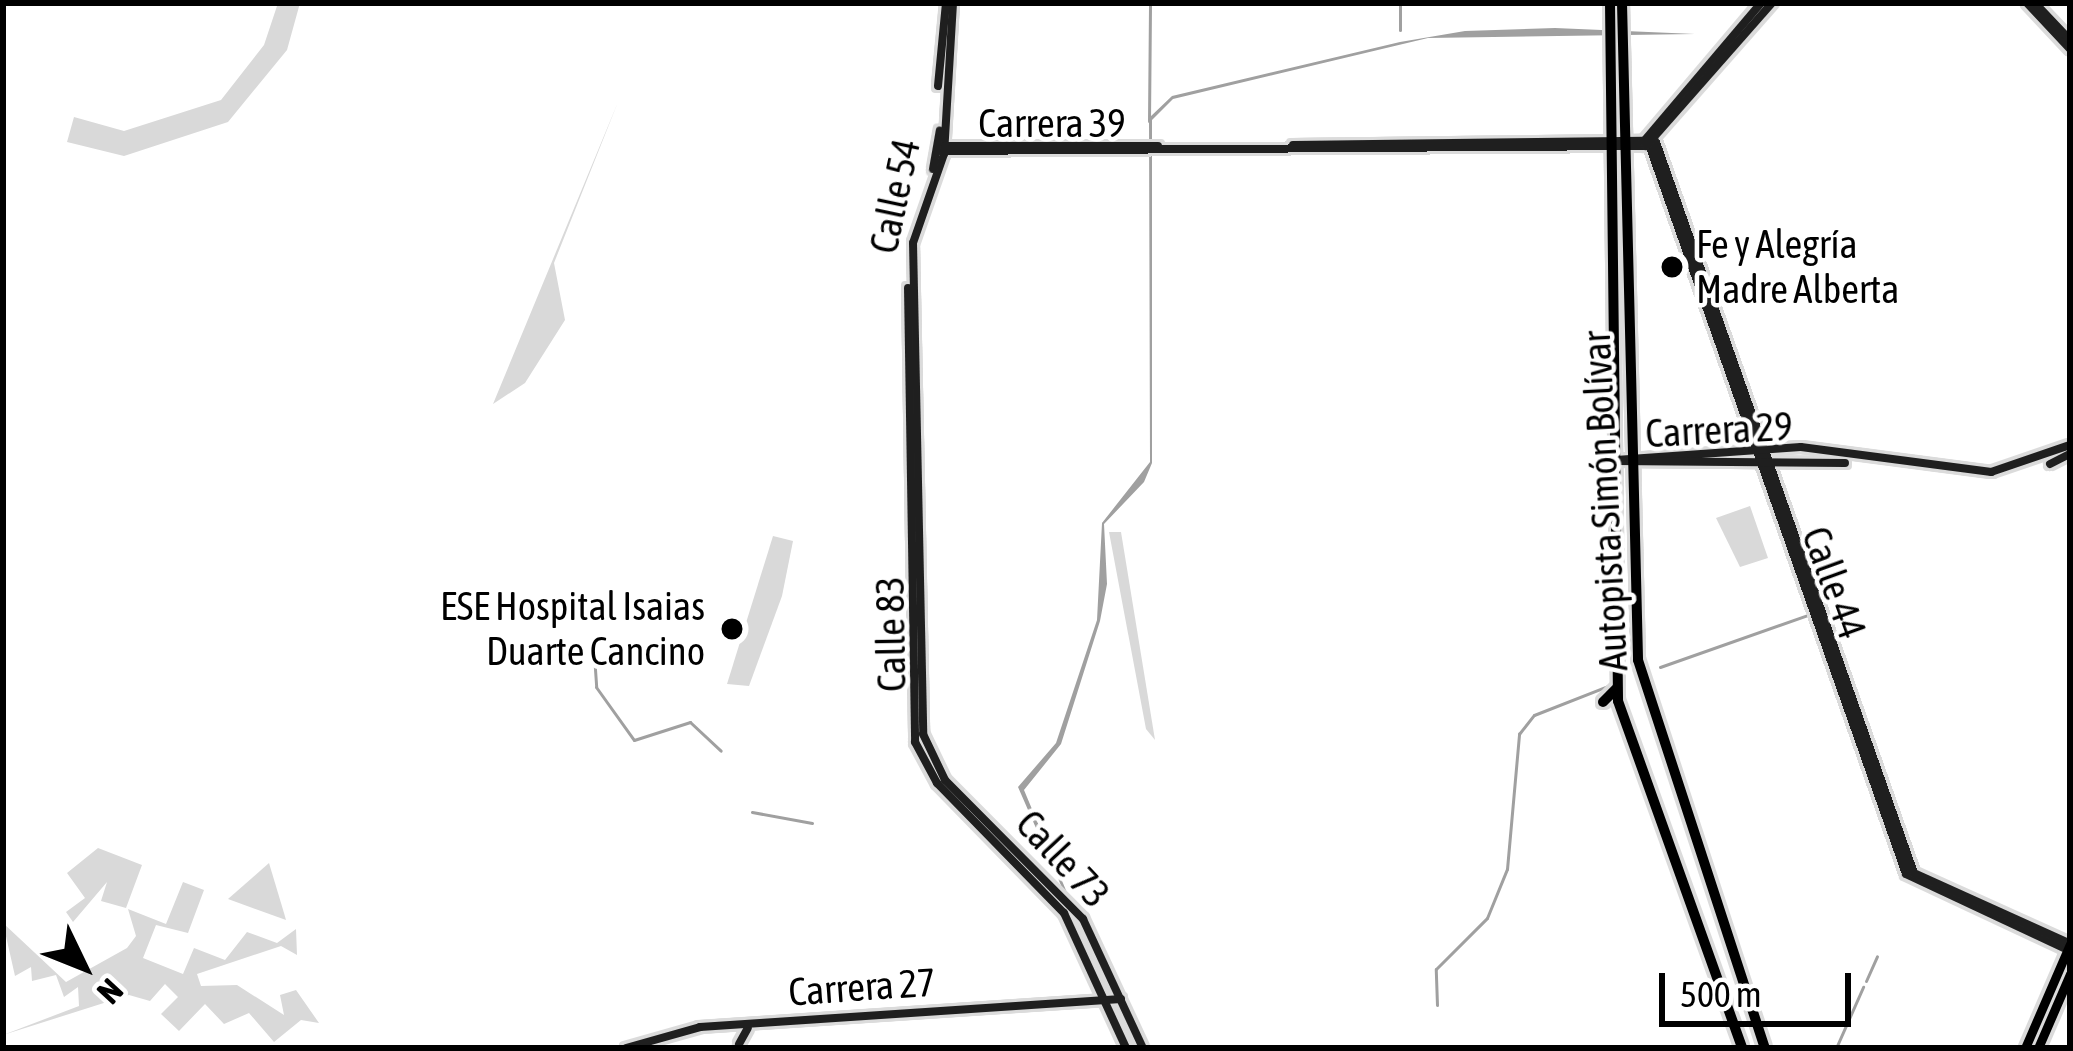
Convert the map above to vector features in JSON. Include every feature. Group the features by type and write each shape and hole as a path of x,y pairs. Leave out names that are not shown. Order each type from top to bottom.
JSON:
{"highway":[{"name":"Autopista Simón Bolívar","path":"1610,3 1616,35 1627,303 1618,685 1636,755 1742,1048"},
{"name":"Autopista Simón Bolívar","path":"1616,35 1622,3"},
{"name":"Autopista Simón Bolívar","path":"1618,143 1611,170 1624,460 1643,558 1637,660 1766,1048"},
{"path":"1604,702 1618,685"}],"main road":[{"name":"Calle 54","path":"914,473 909,232 946,150 950,3"},
{"path":"1723,55 1761,3"},
{"path":"1650,142 1772,3"},
{"path":"2031,3 2070,40"},
{"path":"2031,3 2070,49"},
{"name":"Carrera 39","path":"1054,150 1114,153 1650,142"},
{"name":"Calle 44","path":"1650,142 1885,806 1914,874 1941,893 2067,945"},
{"name":"Carrera 39","path":"946,150 1141,151"},
{"path":"2001,473 2070,445"},
{"path":"2001,473 2070,454"},
{"name":"Carrera 29","path":"1624,460 1760,455 2001,473"},
{"name":"Calle 83","path":"914,473 917,725 929,773 947,788"},
{"name":"Calle 83","path":"917,725 947,788"},
{"path":"921,785 929,773"},
{"name":"Calle 73","path":"947,788 1080,915 1126,1048"},
{"name":"Calle 73","path":"1011,851 1064,913 1143,1048"},
{"path":"2038,1048 2067,945"},
{"path":"2025,1048 2070,974"},
{"name":"Carrera 27","path":"626,1048 700,1027 1114,1003"},
{"name":"Carrera 27","path":"640,1048 748,1028 1114,1003"},
{"path":"700,1027 706,1012"},
{"path":"739,1044 748,1028"}],"shaded area":[{"path":"278,3 300,3 287,50 228,122 124,156 67,142 74,117 124,131 221,100 264,45"},
{"path":"1555,28 1695,34 1428,38 1173,99 1152,120 1152,463 1144,482 1104,524 1107,584 1100,621 1061,744 1024,790 1132,1048 1018,787 1056,743 1097,620 1102,523 1150,462 1149,118 1172,96 1400,42 1465,31"},
{"path":"618,102 554,263 565,320 525,383 493,404"},
{"path":"1750,506 1768,558 1740,567 1716,518"},
{"path":"1109,532 1121,532 1155,740 1146,729"},
{"path":"773,536 793,541 782,596 749,686 727,684"},
{"path":"98,848 142,865 126,908 101,901 107,882 73,922 66,912 85,898 67,873"},
{"path":"269,863 284,913 286,920 228,899"},
{"path":"183,882 204,890 188,933 156,925 143,958 183,974 194,948 225,960 247,932 277,943 296,929 297,955 281,946 197,974 201,986 237,985 284,1015 280,995 296,990 319,1023 301,1020 274,1042 249,1013 224,1024 205,1004 179,1031 161,1014 178,997 165,984 150,1001 129,995 3,1035 79,1006 78,987 64,997 56,975 32,981 31,967 15,976 3,923 66,982 127,948 136,936 128,909 166,924"}],"waterway":[{"path":"1149,121 1150,3"},
{"path":"1400,3 1400,30"},
{"path":"1756,15 1766,3"},
{"path":"1660,667 1808,615"},
{"path":"594,655 596,687 634,740 690,722 721,751"},
{"path":"1437,1005 1436,969 1487,918 1507,869 1519,734 1534,715 1608,686"},
{"path":"752,812 812,823"},
{"path":"1866,981 1877,956"},
{"path":"1836,1048 1863,987"}],"place":[{"name":"Fe y Alegría Madre Alberta","path":"1672,267"},
{"name":"ESE Hospital Isaias Duarte Cancino","path":"732,629"}]}
